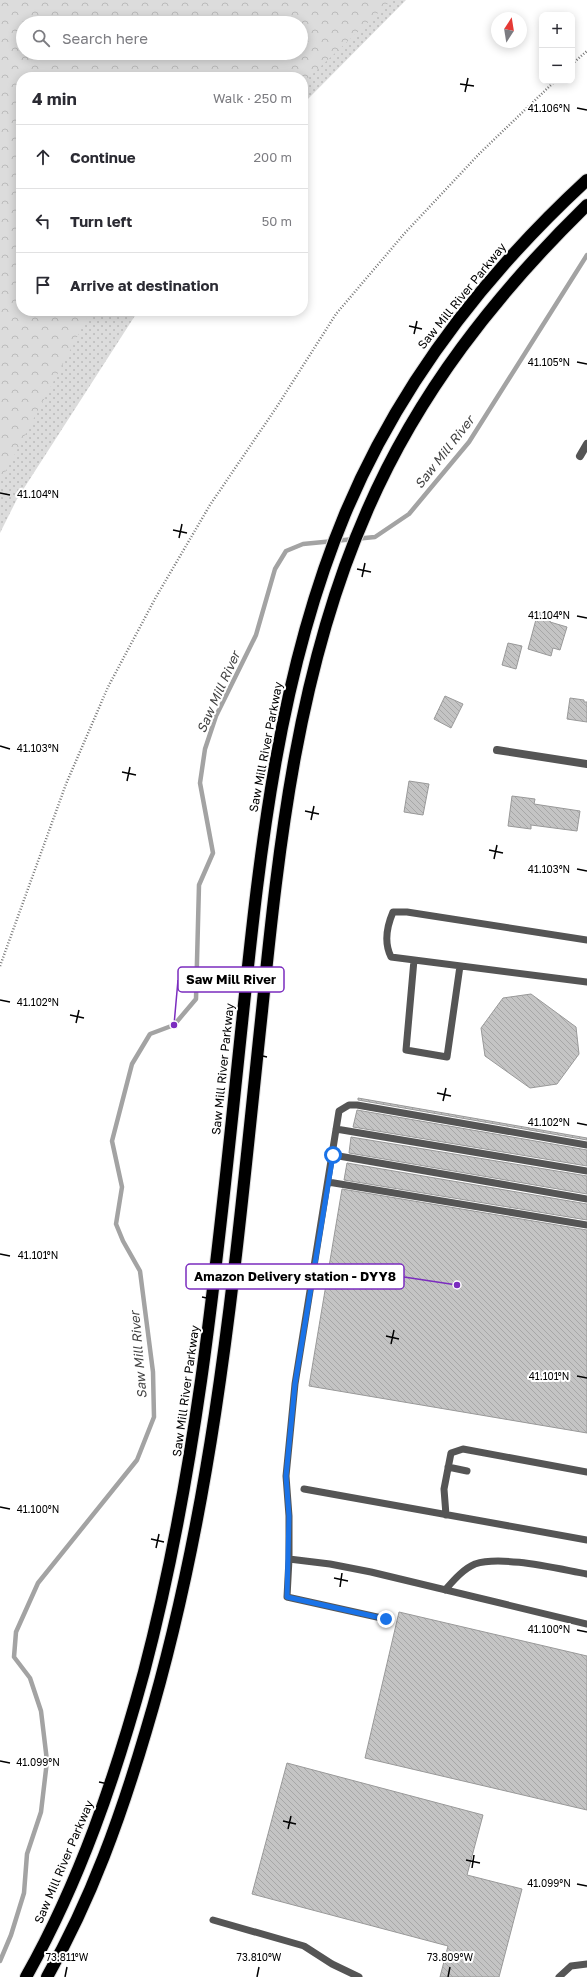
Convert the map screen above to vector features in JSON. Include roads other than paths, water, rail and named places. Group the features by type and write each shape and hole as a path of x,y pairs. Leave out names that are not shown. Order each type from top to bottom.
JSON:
{"highway":[{"name":"Saw Mill River Parkway","path":"26,1977 64,1903 86,1852 104,1802 137,1698 175,1540 194,1433 210,1326 250,947 267,812 293,677 314,600 345,514 386,430 418,377 449,331 519,247 587,180"},
{"path":"47,1977 83,1908 123,1807 155,1703 193,1543 213,1436 224,1360 269,944 285,818 311,684 332,606 350,554 368,510 406,432 434,386 465,341 521,272 587,205"}],"street":[{"path":"580,456 587,444"},
{"path":"497,750 587,764"}],"lane":[{"path":"587,940 407,912 393,912 389,920 386,947 391,957 587,982"},
{"path":"414,960 406,1050 447,1057 460,966"},
{"path":"386,1619 287,1597 289,1516 286,1476 295,1384 339,1111 348,1105 357,1105 587,1145"},
{"path":"336,1129 587,1171"},
{"path":"333,1155 587,1198"},
{"path":"328,1182 587,1225"},
{"path":"446,1515 444,1489 451,1453 463,1449 587,1472"},
{"path":"448,1467 467,1471"},
{"path":"304,1489 587,1540"},
{"path":"289,1559 330,1564 587,1624"},
{"path":"445,1590 461,1574 475,1564 501,1561 587,1574"},
{"path":"214,1920 304,1946 332,1964 358,1977"},
{"path":"559,1977 571,1966 587,1964"}],"waterway":[{"name":"Saw Mill River","path":"0,1961 11,1935 24,1893 27,1854 41,1812 47,1761 41,1711 30,1678 14,1657 16,1632 38,1583 137,1460 154,1417 153,1372 140,1271 123,1241 116,1224 122,1187 112,1141 132,1064 150,1034 174,1025 196,999 199,885 213,853 200,783 205,749 216,716 256,635 275,569 286,551 303,544 375,537 409,514 469,442 587,255"}],"place":[{"name":"Saw Mill River","path":"174,1025"},
{"name":"Amazon Delivery station - DYY8","path":"457,1285"}]}
